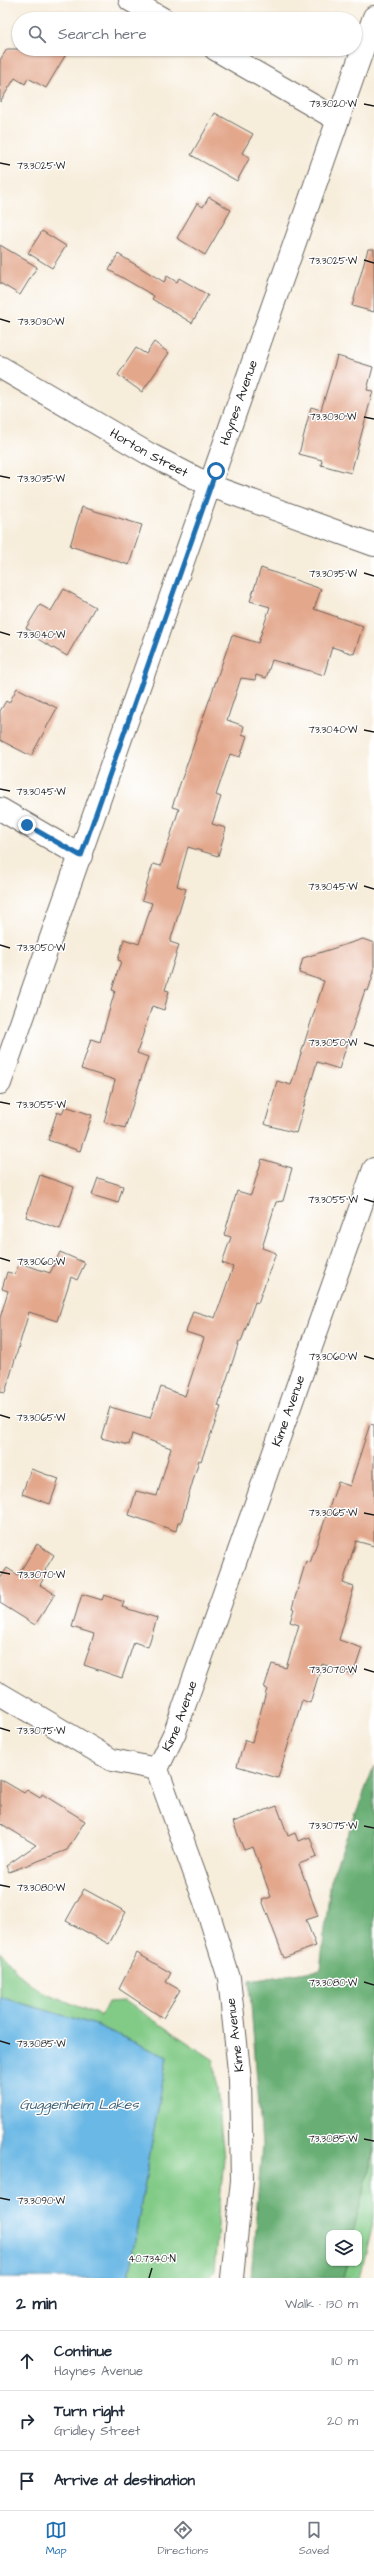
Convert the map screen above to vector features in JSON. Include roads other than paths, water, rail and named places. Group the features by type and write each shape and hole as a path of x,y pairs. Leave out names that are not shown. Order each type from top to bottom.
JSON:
{"street":[{"path":"130,0 151,12"},
{"name":"Haynes Avenue","path":"362,51 374,17"},
{"path":"227,56 338,120"},
{"name":"Haynes Avenue","path":"0,1083 211,486 360,56"},
{"name":"Horton Street","path":"0,367 149,454 211,486 374,545"},
{"path":"0,809 81,856"},
{"name":"Kime Avenue","path":"232,2278 242,2180 240,2080 228,1978 205,1902 157,1769 175,1732 374,1169"},
{"path":"0,1694 112,1760 157,1769"}],"water":[{"name":"Guggenheim Lakes","path":"0,1997 96,2025 167,2057 128,2278 0,2278"}]}
